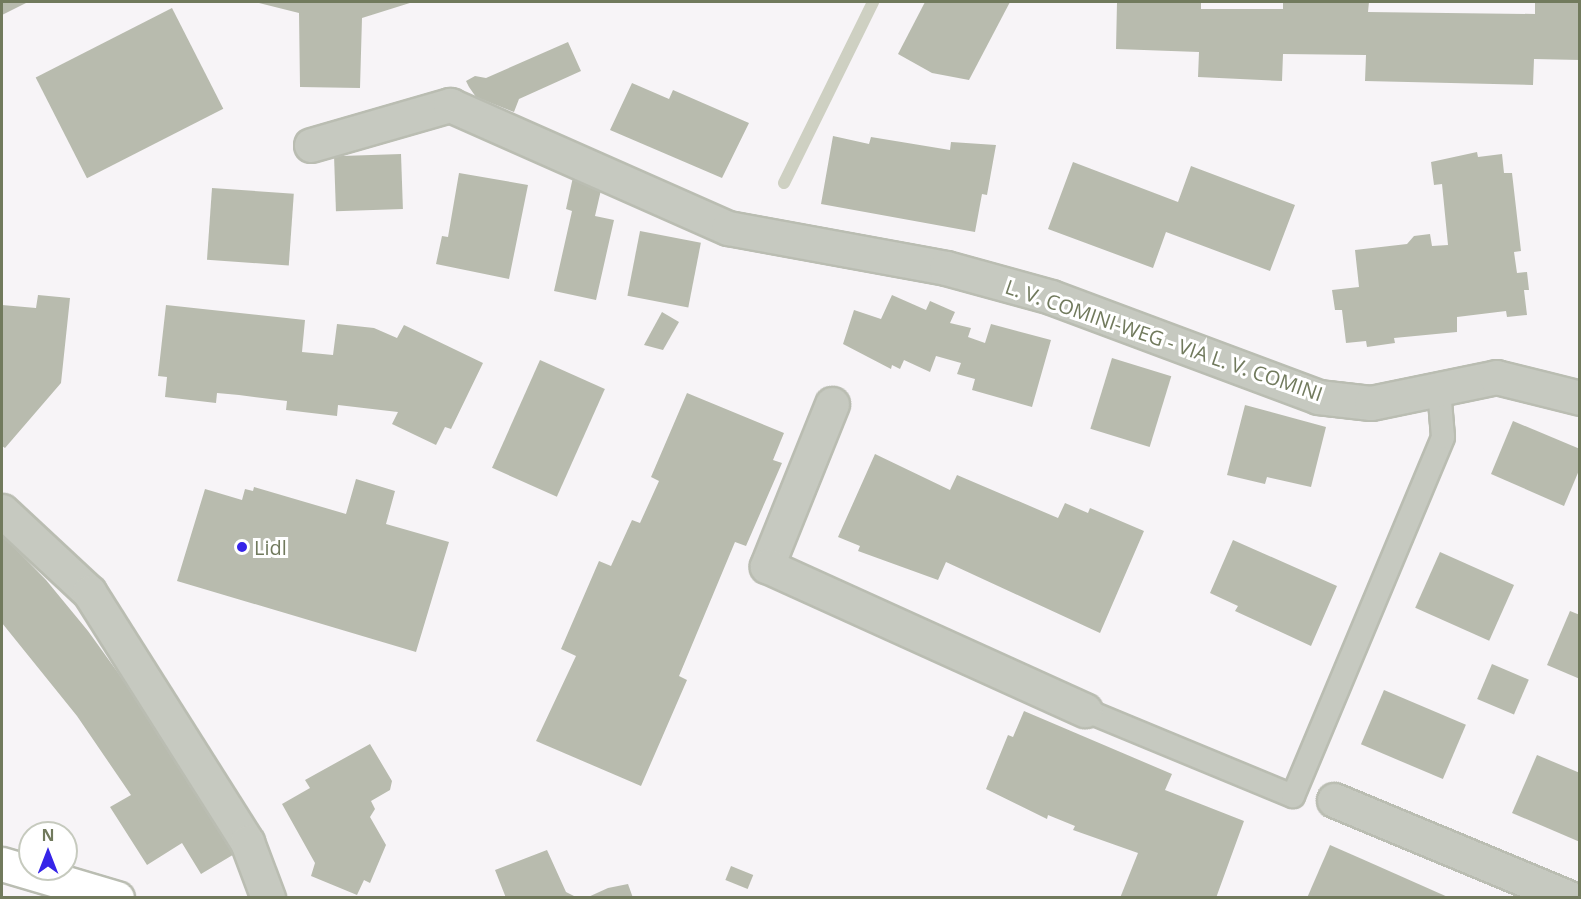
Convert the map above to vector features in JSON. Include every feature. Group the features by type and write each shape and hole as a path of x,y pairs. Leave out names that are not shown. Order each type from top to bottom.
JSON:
{"main road":[{"path":"2,864 117,897"}],"street":[{"name":"L. V. COMINI-WEG - VIA L. V. COMINI","path":"311,145 450,105 728,228 946,268 1051,297 1318,397 1371,403 1496,377 1580,398"},
{"path":"832,404 766,566 1085,710"},
{"path":"2,511 89,592 247,842 268,897"},
{"path":"1334,800 1569,897"}],"lane":[{"path":"1085,710 1293,796 1443,437 1439,389"}],"building":[{"path":"2,2 28,2 2,15"},
{"path":"255,2 413,2 362,18 360,88 300,87 299,13"},
{"path":"925,2 1010,2 969,80 932,73 898,54"},
{"path":"1117,2 1201,2 1201,9 1283,9 1283,2 1369,2 1368,12 1535,14 1535,2 1580,2 1580,60 1534,59 1533,85 1365,81 1366,55 1283,54 1282,81 1198,77 1199,52 1116,49"},
{"path":"172,8 223,109 87,178 36,77"},
{"path":"568,42 581,71 519,99 514,112 476,97 466,81 475,76 486,78"},
{"path":"632,83 669,99 673,90 749,123 722,178 610,130"},
{"path":"833,136 869,144 871,137 950,150 951,142 996,145 987,195 982,194 975,232 821,204"},
{"path":"1477,152 1478,157 1502,154 1504,173 1512,173 1521,251 1514,252 1517,273 1527,272 1529,290 1524,290 1527,315 1507,317 1506,311 1457,317 1457,332 1394,338 1395,343 1367,347 1366,341 1346,343 1342,310 1335,310 1332,290 1359,287 1355,250 1407,244 1414,236 1430,234 1432,246 1448,245 1442,184 1434,185 1431,162"},
{"path":"401,154 403,209 336,211 334,156"},
{"path":"1073,162 1178,202 1191,166 1295,205 1270,271 1166,232 1153,268 1048,229"},
{"path":"459,173 528,185 509,279 436,264 442,236 448,237"},
{"path":"573,177 601,190 595,216 614,220 596,300 554,291 572,211 566,209"},
{"path":"212,188 294,194 289,266 207,260"},
{"path":"640,231 701,243 688,308 627,296"},
{"path":"38,295 70,298 61,383 5,448 2,446 2,305 36,308"},
{"path":"892,295 926,310 930,301 955,312 950,323 971,328 968,337 985,343 991,324 1051,340 1032,407 972,390 975,379 957,374 961,363 936,356 930,372 904,360 900,369 892,365 891,369 843,344 854,310 881,319"},
{"path":"166,305 305,320 302,352 333,355 337,324 374,328 397,338 404,325 483,363 451,429 445,427 436,445 392,424 398,412 338,405 337,416 286,410 287,401 239,395 217,393 216,403 165,397 167,377 158,376"},
{"path":"662,312 679,322 663,350 644,345"},
{"path":"1112,358 1171,376 1150,447 1090,429"},
{"path":"540,360 605,389 557,497 492,468"},
{"path":"687,393 784,433 773,460 782,463 746,546 735,542 679,676 687,680 641,786 536,741 576,656 561,649 599,561 611,566 632,520 640,523 659,481 651,477"},
{"path":"1245,405 1326,427 1311,487 1267,477 1265,484 1227,475"},
{"path":"1513,421 1580,449 1580,468 1564,506 1491,474"},
{"path":"875,454 950,490 957,475 1058,518 1065,503 1088,513 1090,508 1144,531 1100,633 946,562 938,580 858,551 860,546 838,537"},
{"path":"356,479 395,491 386,524 449,542 416,652 177,581 205,489 242,500 245,489 253,491 254,487 346,514"},
{"path":"2,535 46,580 88,631 170,745 236,853 201,874 182,843 147,865 110,807 131,795 77,716 2,623"},
{"path":"1233,540 1337,586 1311,646 1235,611 1238,606 1210,593"},
{"path":"1440,552 1514,585 1489,641 1415,608"},
{"path":"1570,611 1580,615 1580,679 1547,665"},
{"path":"1492,664 1529,680 1514,715 1477,699"},
{"path":"1384,690 1466,725 1443,779 1361,744"},
{"path":"1024,711 1172,774 1165,790 1244,821 1216,898 1120,898 1138,853 1073,830 1075,826 1048,815 1047,819 986,789 1008,735 1013,737"},
{"path":"370,744 392,781 390,790 371,801 375,809 370,817 386,845 370,883 364,880 357,895 311,876 315,863 282,804 310,788 305,780"},
{"path":"1537,755 1580,773 1580,842 1512,813"},
{"path":"1330,845 1362,859 1450,898 1307,898"},
{"path":"547,850 566,892 578,898 506,898 495,870"},
{"path":"731,866 753,875 748,889 725,880"},
{"path":"628,884 633,898 586,898 608,888"}],"waterway":[{"path":"784,183 873,2"}],"place":[{"name":"Lidl","path":"242,547"}]}
